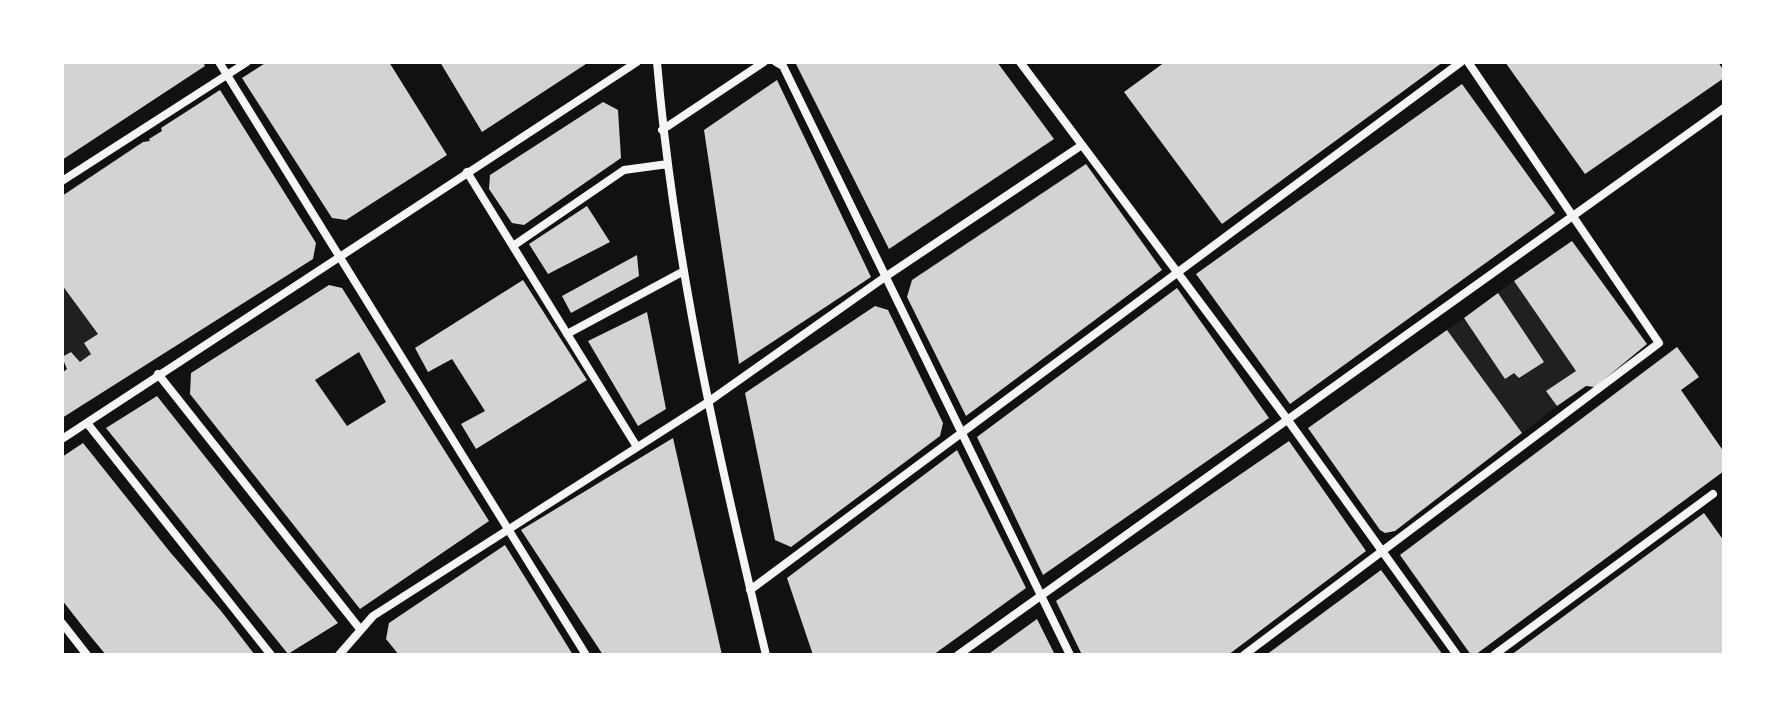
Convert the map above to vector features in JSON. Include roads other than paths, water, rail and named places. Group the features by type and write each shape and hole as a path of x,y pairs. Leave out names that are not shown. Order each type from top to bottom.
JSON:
{"street":[{"path":"219,62 586,655"},
{"path":"62,181 247,62"},
{"path":"62,439 637,62"},
{"path":"657,62 662,130 708,402 766,655"},
{"path":"662,130 764,62"},
{"path":"776,62 783,66 1070,655"},
{"path":"1020,62 1287,419 1457,655"},
{"path":"750,590 1461,62"},
{"path":"1244,655 1659,343 1468,62"},
{"path":"958,655 1724,108"},
{"path":"339,655 373,616 708,402 885,277 1082,145"},
{"path":"513,246 624,170 668,164"},
{"path":"467,172 637,447"},
{"path":"567,334 684,271"},
{"path":"158,374 360,629"},
{"path":"87,423 271,655"},
{"path":"1494,655 1713,494"},
{"path":"62,623 87,655"}]}
